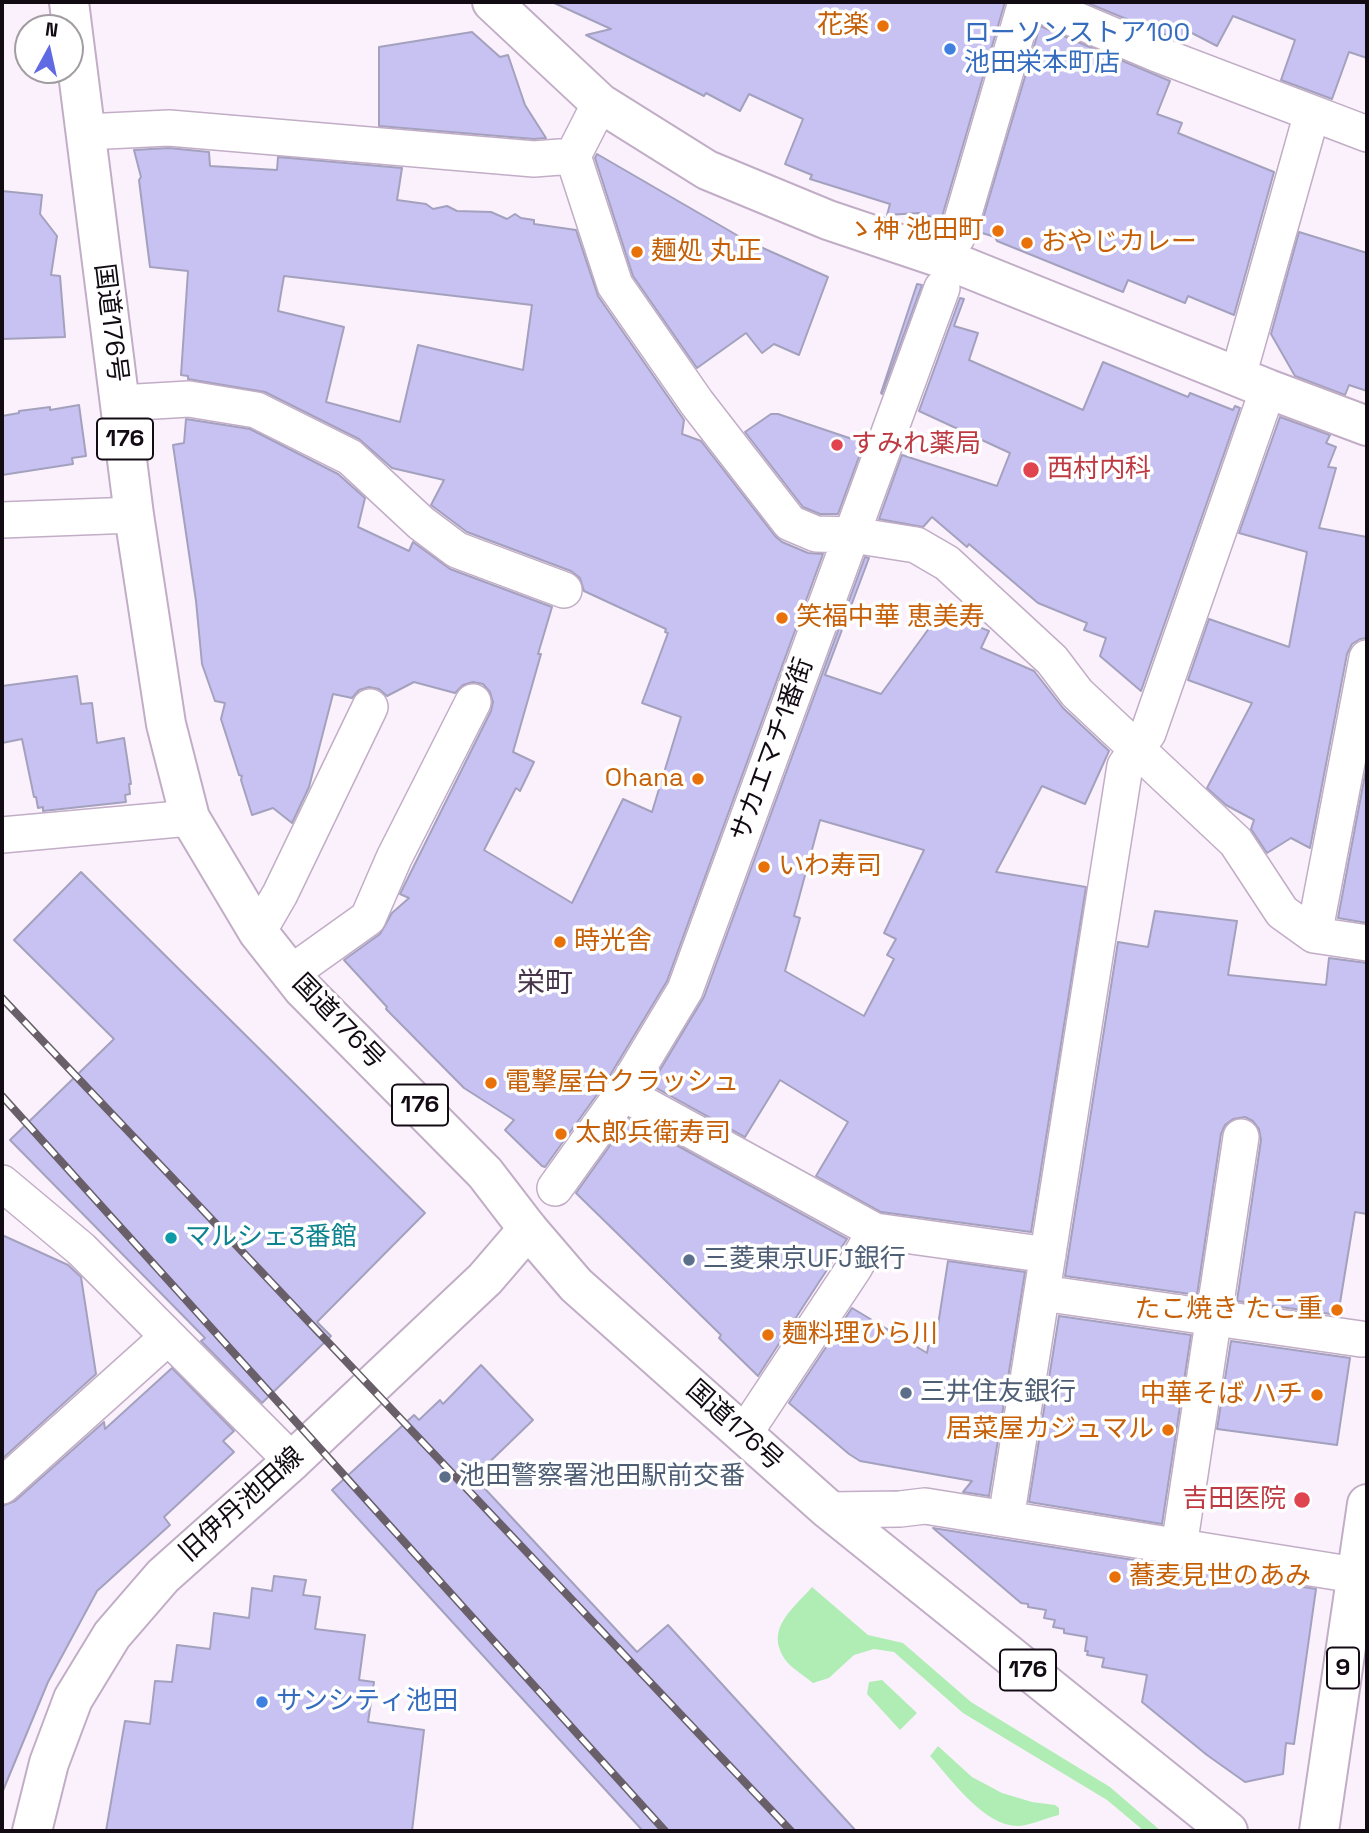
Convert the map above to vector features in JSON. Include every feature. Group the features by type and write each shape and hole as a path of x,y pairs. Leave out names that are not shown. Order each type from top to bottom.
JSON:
{"main road":[{"name":"国道176号","path":"68,2 134,515 166,724 190,818 258,932 303,989 485,1173 528,1229 576,1284 829,1510 1228,1831"},
{"path":"492,2 600,103 707,170 828,220 950,261 1367,426"},
{"name":"旧伊丹池田線","path":"32,1831 49,1763 73,1699 112,1635 163,1576 292,1461 485,1279 528,1229"},
{"name":"9","path":"1320,1831 1362,1577 1367,1504"}],"street":[{"path":"957,237 1026,2"},
{"path":"1034,2 1157,54 1367,134"},
{"path":"600,103 573,156 615,285 697,404 790,523 816,534 853,535 916,545 947,563 1052,660 1077,693 1236,842 1282,912 1314,935 1367,943"},
{"path":"1006,1519 1125,766 1148,733 1253,383 1312,113"},
{"path":"85,132 169,128 534,159 573,156"},
{"name":"サカエマチ1番街","path":"555,1188 623,1093 685,990 942,288"},
{"path":"120,403 189,399 256,410 351,457 421,523 457,550 564,590"},
{"path":"2,520 134,515"},
{"path":"1314,935 1367,659"},
{"path":"291,973 368,918 394,858 473,702"},
{"path":"258,932 280,894 370,707"},
{"path":"2,835 190,818"},
{"path":"623,1093 875,1231 1048,1255"},
{"path":"1179,1547 1241,1137"},
{"path":"2,1183 81,1249 292,1461"},
{"path":"744,1434 854,1268 875,1231"},
{"path":"1042,1293 1361,1339"},
{"path":"2,1486 168,1337"},
{"path":"829,1510 925,1506 1362,1577"}],"green space":[{"path":"812,1587 868,1635 903,1643 971,1702 1110,1787 1161,1831 1144,1831 1107,1800 963,1713 894,1652 874,1649 854,1655 829,1678 813,1683 787,1662 780,1651 778,1640 783,1621"},
{"path":"882,1680 917,1713 900,1730 867,1694 869,1682"},
{"path":"938,1746 972,1777 1002,1793 1032,1802 1055,1805 1059,1808 1059,1815 1017,1826 992,1818 958,1788 930,1756"}],"building":[{"path":"552,2 1005,2 941,220 919,213 887,215 890,204 810,179 812,175 785,164 803,119 749,94 740,111 706,93 704,96 586,35 611,29"},
{"path":"1085,2 1367,2 1367,58 1349,52 1332,99 1281,80 1295,40 1233,16 1217,46 1190,32 1185,43"},
{"path":"1040,26 1170,81 1157,114 1182,123 1178,133 1274,172 1234,315 1188,296 1185,303 1128,280 1123,292 979,232"},
{"path":"472,32 500,57 508,55 525,105 546,138 379,126 379,47"},
{"path":"169,148 209,152 210,166 277,170 278,157 402,168 397,200 426,204 433,209 447,206 457,211 491,212 507,219 515,214 534,220 534,224 576,230 598,296 684,420 682,434 701,441 782,542 808,553 823,554 667,981 606,1082 545,1167 505,1130 514,1120 464,1088 386,1009 344,960 380,934 392,913 409,898 400,894 491,711 493,702 490,692 483,684 473,682 463,685 455,693 414,682 387,696 379,689 369,687 359,690 352,698 333,694 309,787 292,823 273,808 252,815 242,776 239,775 221,719 225,703 215,701 202,664 196,601 173,445 184,443 186,419 250,429 338,474 365,498 358,527 409,551 413,542 450,569 552,607 513,752 534,762 520,791 516,788 484,850 572,903 623,799 652,812 681,717 642,703 668,633 665,632 666,629 584,591 580,578 571,571 467,532 431,505 444,480 392,468 359,439 265,392 188,379 188,376 181,375 188,271 150,267 139,180 141,177 134,150","holes":["284,276 532,305 523,370 418,345 400,422 326,402 344,327 278,311"]},
{"path":"597,154 747,241 828,277 799,355 774,344 762,353 746,333 697,368 633,276 595,158"},
{"path":"2,191 42,195 40,214 57,236 51,275 60,276 65,337 2,339"},
{"path":"1299,232 1367,253 1367,391 1349,385 1345,395 1295,376 1271,334"},
{"path":"917,284 922,285 882,394 881,393"},
{"path":"960,298 964,299 954,326 978,333 969,360 1083,410 1103,362 1188,397 1190,393 1233,410 1235,406 1240,408 1141,691 1100,656 1106,638 1084,630 1087,623 1038,603 969,544 967,547 932,517 923,527 879,519 902,455 997,486 1010,453 919,411"},
{"path":"79,405 86,456 72,458 73,464 2,475 2,416 19,411"},
{"path":"771,414 864,443 838,514 820,514 803,507 745,432"},
{"path":"1280,417 1330,435 1326,443 1336,447 1328,467 1336,468 1319,528 1367,537 1367,638 1352,644 1347,654 1310,848 1291,838 1267,853 1251,829 1254,820 1226,805 1207,788 1252,703 1188,680 1209,619 1289,647 1307,552 1239,533"},
{"path":"865,557 869,558 825,675 881,694 941,612 989,631 981,648 1034,671 1063,708 1109,751 1085,804 1042,786 996,872 1086,887 1031,1232 881,1212 816,1176 848,1122 780,1080 745,1137 651,1085 704,997","holes":["820,820 924,850 884,933 896,939 887,955 894,959 864,1016 785,971 800,918 794,916"]},
{"path":"77,676 81,704 92,703 97,743 124,738 130,794 125,795 126,802 43,811 43,807 38,808 34,797 22,739 2,743 2,686"},
{"path":"1367,764 1367,923 1338,918"},
{"path":"81,872 425,1213 317,1322 331,1336 262,1403 201,1341 205,1338 10,1140 114,1039 14,940"},
{"path":"1155,911 1237,921 1228,975 1326,985 1329,958 1367,963 1367,1214 1355,1212 1338,1315 1237,1301 1261,1140 1259,1129 1253,1121 1245,1117 1233,1119 1225,1125 1221,1134 1197,1295 1065,1276 1118,942 1148,947"},
{"path":"629,1119 847,1239 758,1376 719,1338 721,1335 576,1193"},
{"path":"2,1235 68,1265 81,1277 96,1374 2,1459"},
{"name":"三井住友銀行","path":"948,1261 1025,1272 989,1496 963,1492 972,1481 860,1461 789,1403 852,1308 927,1353 930,1337 936,1338"},
{"path":"1059,1316 1191,1335 1162,1524 1029,1502"},
{"path":"1231,1341 1350,1358 1337,1445 1217,1429"},
{"path":"481,1365 533,1420 474,1477 637,1652 668,1625 856,1831 643,1831 332,1490 414,1415 419,1420 440,1400 443,1404"},
{"path":"172,1368 234,1431 223,1441 234,1452 164,1517 170,1525 97,1591 48,1682 2,1793 2,1506 15,1501 104,1422 105,1429"},
{"path":"933,1528 1316,1589 1294,1744 1286,1743 1283,1774 1245,1782 1142,1702 1147,1675 1102,1667 1104,1658 1087,1655 1088,1651 1085,1651 1087,1637 1064,1633 1064,1629 1053,1627 1055,1620 1044,1618 1046,1610 1021,1603"},
{"name":"サンシティ池田","path":"274,1576 306,1580 303,1595 320,1597 315,1629 365,1635 359,1680 374,1682 368,1722 424,1730 412,1831 106,1831 125,1721 150,1724 155,1681 172,1682 177,1645 210,1649 214,1613 249,1618 252,1588 272,1591"}],"railway":[{"path":"2,998 791,1831"},
{"path":"2,1096 665,1831"}],"place":[{"name":"花楽","path":"883,26"},
{"name":"ローソンストア100 池田栄本町店","path":"950,49"},
{"name":"ゝ神 池田町","path":"998,231"},
{"name":"おやじカレー","path":"1027,243"},
{"name":"麺処 丸正","path":"637,252"},
{"name":"すみれ薬局","path":"837,445"},
{"name":"西村内科","path":"1031,470"},
{"name":"笑福中華 恵美寿","path":"782,618"},
{"name":"Ohana","path":"698,779"},
{"name":"いわ寿司","path":"764,867"},
{"name":"時光舎","path":"560,942"},
{"name":"電撃屋台クラッシュ","path":"491,1083"},
{"name":"太郎兵衛寿司","path":"561,1134"},
{"name":"マルシェ3番館","path":"171,1238"},
{"name":"三菱東京UFJ銀行","path":"689,1260"},
{"name":"たこ焼き たこ重","path":"1337,1310"},
{"name":"麺料理ひら川","path":"768,1335"},
{"name":"三井住友銀行","path":"906,1393"},
{"name":"中華そば ハチ","path":"1317,1395"},
{"name":"居菜屋カジュマル","path":"1168,1430"},
{"name":"池田警察署池田駅前交番","path":"445,1477"},
{"name":"吉田医院","path":"1302,1500"},
{"name":"蕎麦見世のあみ","path":"1115,1577"},
{"name":"サンシティ池田","path":"262,1702"}],"district":[{"name":"栄町","path":"545,984"}]}
